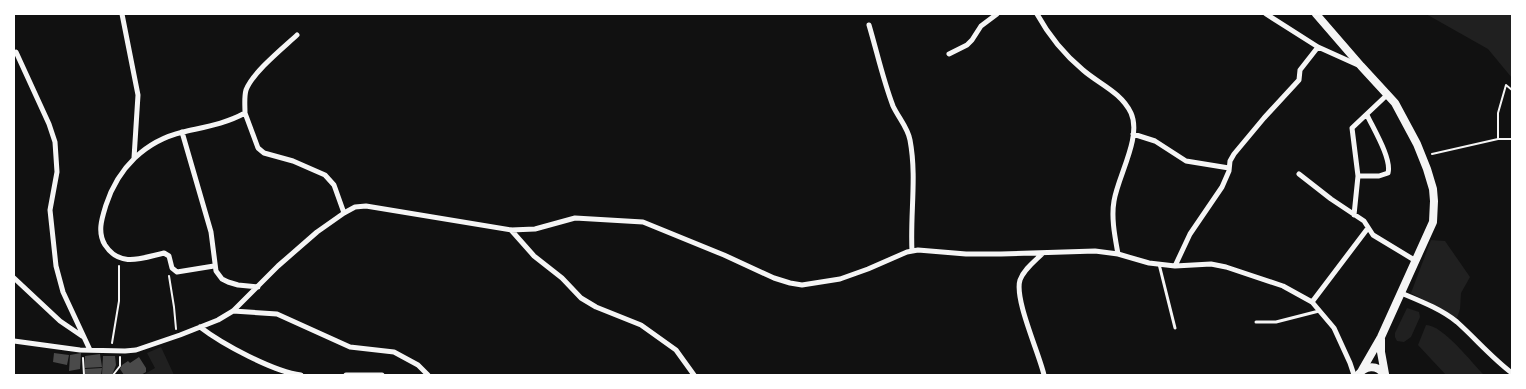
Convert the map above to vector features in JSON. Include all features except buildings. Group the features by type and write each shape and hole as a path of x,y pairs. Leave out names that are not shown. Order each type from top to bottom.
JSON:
{"street":[{"path":"122,14 138,94 134,158"},
{"path":"949,54 967,45 980,26 997,14"},
{"path":"1037,14 1050,34 1071,58 1083,70 1111,90 1131,113 1133,134 1114,204 1118,254"},
{"path":"1266,14 1318,47 1361,66"},
{"path":"1316,14 1388,94 1409,127 1427,169 1434,201 1433,222 1381,337 1360,373"},
{"path":"869,25 892,103 910,138 913,190 910,223 912,251"},
{"path":"296,35 264,66 249,85 245,94 244,113 258,148 264,153 293,161 325,175 334,184 344,213"},
{"path":"1175,266 1190,234 1222,187 1234,154 1299,80 1300,70 1318,47"},
{"path":"16,52 50,124 55,142 58,172 50,210 59,281 90,350"},
{"path":"1354,215 1358,176 1352,128 1354,124 1367,115 1388,94"},
{"path":"214,266 177,272 172,268 169,256 164,253 132,260 119,258 111,253 105,245 100,229 104,210 114,184 134,158 157,141 182,132 231,120 244,113"},
{"path":"1358,176 1379,176 1388,173 1389,170 1384,152 1367,115"},
{"path":"182,132 211,232 214,266 219,275 228,282 258,287"},
{"path":"1133,134 1155,141 1186,161 1229,168"},
{"path":"1300,174 1364,222 1373,235 1416,261"},
{"path":"14,341 83,350 111,351 136,350 178,336 218,320 233,311 302,244 344,213 355,207 374,207 511,230 534,229 575,218 643,222 790,284 840,279 912,251 931,250 966,254 1095,251 1175,266 1210,264 1226,267 1283,286 1312,302 1334,328 1354,375"},
{"path":"1312,302 1368,228"},
{"path":"511,230 534,256 562,278 582,298 596,307 641,324 676,350 694,375"},
{"path":"1043,252 1021,277 1019,286 1023,309 1044,375"},
{"path":"14,278 60,321 83,336"},
{"path":"1401,293 1428,304 1456,322 1484,350 1512,372"},
{"path":"233,311 277,314 350,348 394,352 418,364 428,375"},
{"path":"200,327 228,345 281,370 301,375"},
{"path":"1381,337 1381,352 1385,375"},
{"path":"1350,363 1360,373"},
{"path":"1360,373 1372,367 1377,368 1385,375"},
{"path":"346,375 382,375"}],"lane":[{"path":"1159,264 1175,328"},
{"path":"1256,322 1276,322 1320,310"}],"path":[{"path":"1498,139 1498,113 1506,85 1512,90"},
{"path":"1422,156 1498,139 1512,139"},
{"path":"111,351 119,302 119,258"},
{"path":"168,270 178,336"},
{"path":"83,350 84,375"},
{"path":"113,375 120,366 120,350"}],"shaded area":[{"path":"1426,14 1512,14 1512,78 1488,49"},
{"path":"1431,240 1445,241 1470,277 1461,293 1460,309 1457,318 1411,293"},
{"path":"1407,308 1419,312 1420,317 1411,337 1404,342 1397,341 1395,333"},
{"path":"1426,325 1441,331 1484,375 1446,375 1418,345"},
{"path":"161,347 174,375 143,375 155,368 147,353"}]}
